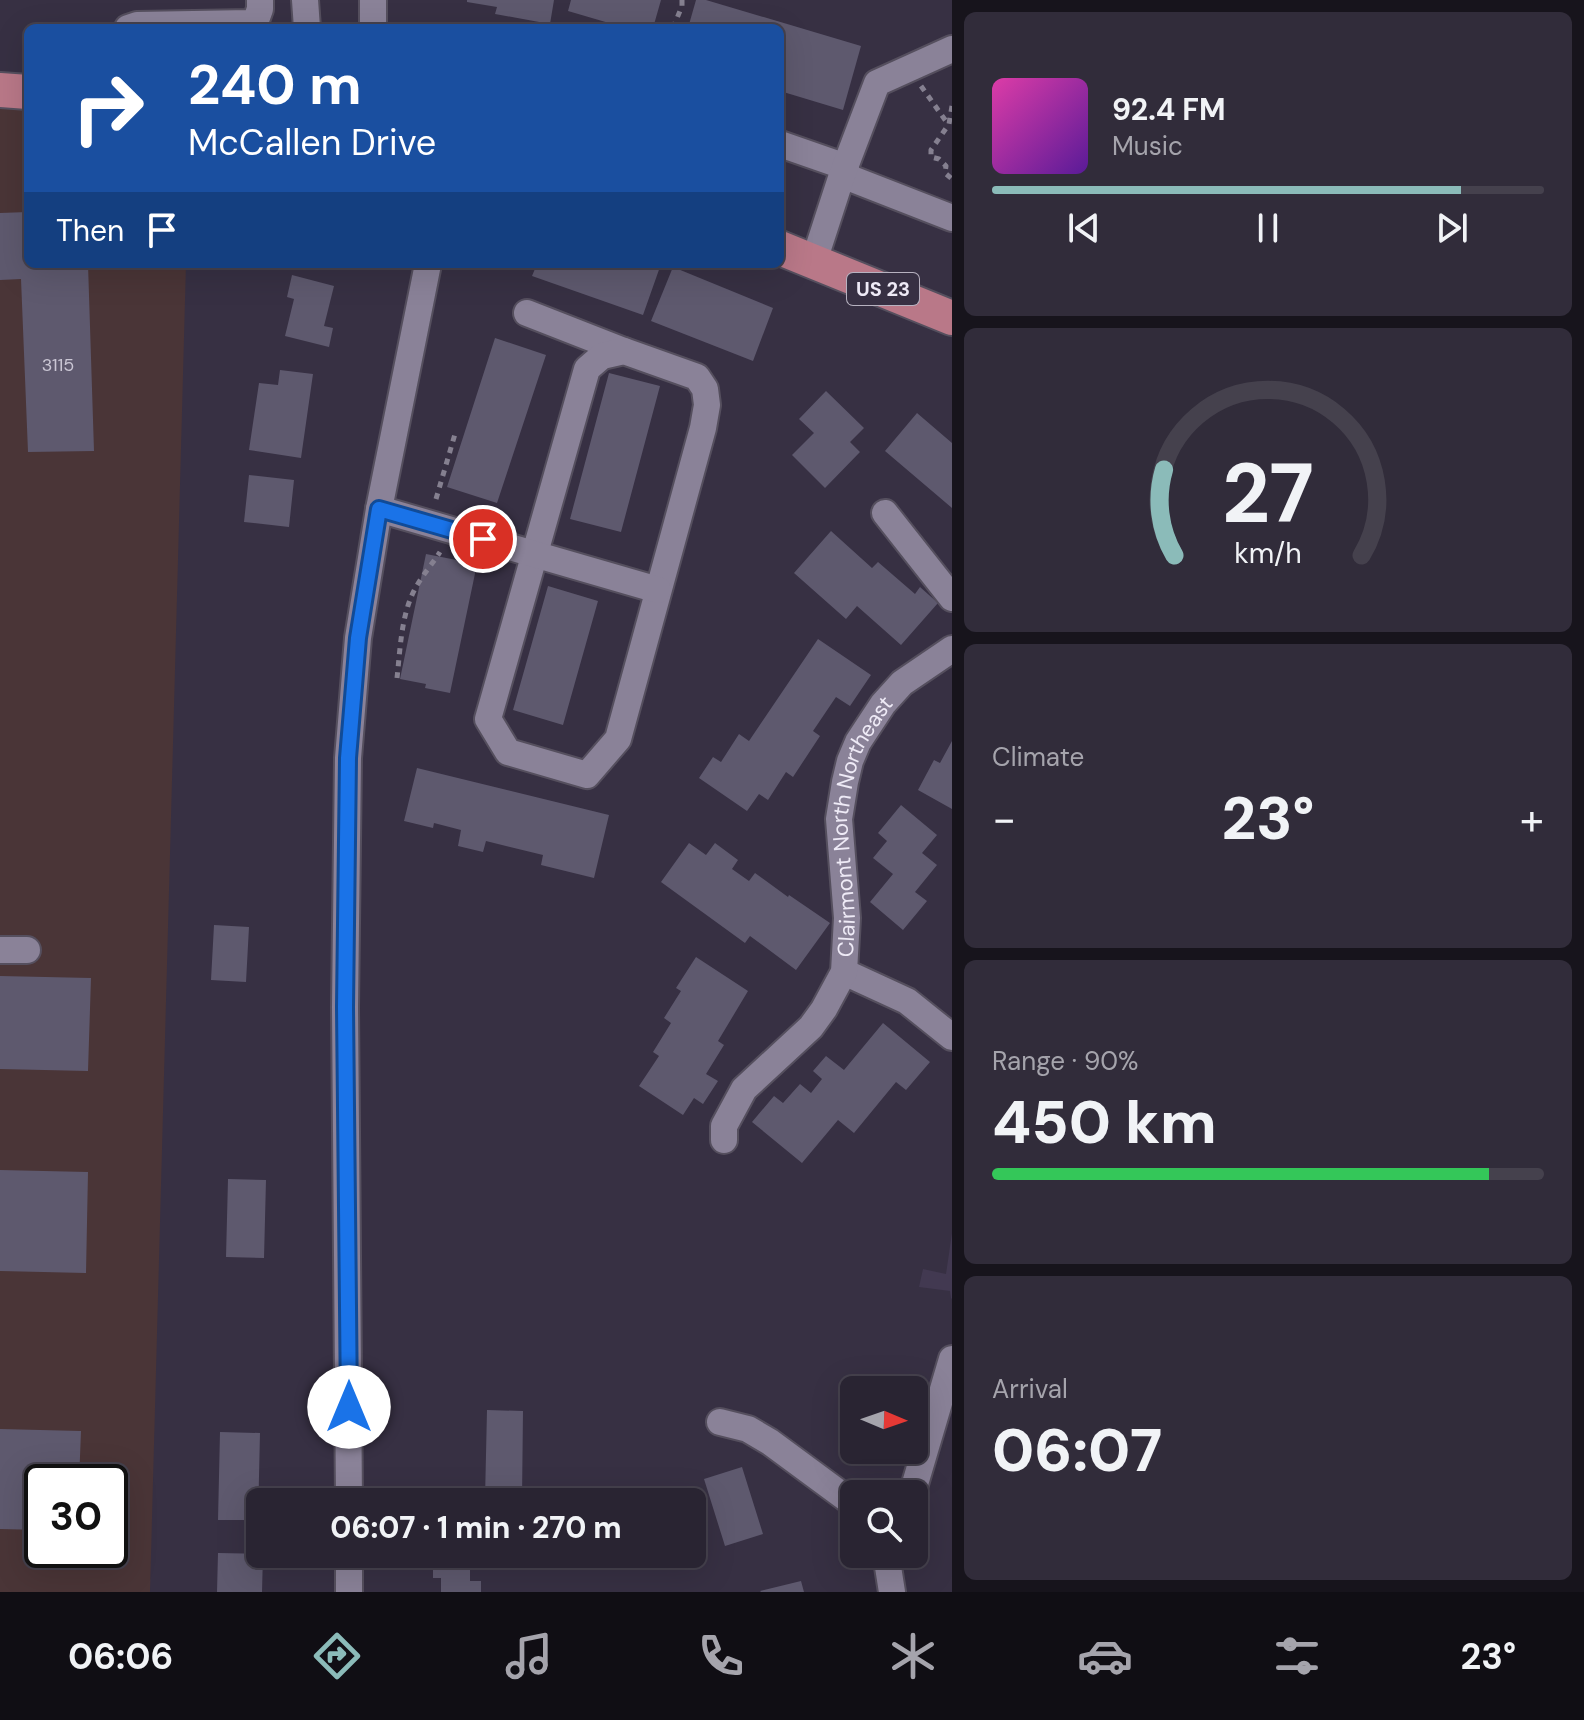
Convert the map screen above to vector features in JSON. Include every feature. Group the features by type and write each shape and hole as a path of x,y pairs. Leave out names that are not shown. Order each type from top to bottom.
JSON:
{"main road":[{"path":"0,90 24,92"},
{"name":"US 23","path":"784,250 952,318"}],"street":[{"path":"194,24 250,23 256,20 260,0"},
{"path":"305,0 307,24"},
{"path":"373,0 373,24"},
{"path":"814,261 877,83 952,49"},
{"path":"784,146 952,218"},
{"path":"349,1488 345,1007 348,758 358,638 379,509 427,268"},
{"path":"527,313 697,377 705,389 707,405 703,428 618,739 587,775 508,752 488,719 587,369 602,356 624,351"},
{"path":"379,509 658,590"},
{"path":"885,513 952,598"},
{"name":"Clairmont North Northeast","path":"724,1140 724,1126 744,1089 811,1027 844,972 847,918 840,801 858,742 902,683 952,649"},
{"path":"0,950 27,950"},
{"path":"844,972 907,1001 952,1037"},
{"path":"916,1480 952,1359"},
{"path":"720,1422 748,1429 770,1442 840,1494"},
{"path":"349,1568 349,1592"},
{"path":"888,1568 892,1592"}],"path":[{"path":"675,24 682,0"},
{"path":"918,82 949,124"},
{"path":"952,106 949,124 931,150 931,157 939,159 946,166 945,173 952,179"},
{"path":"436,499 455,434"},
{"path":"397,678 408,605 417,585 440,554 440,547"}],"shaded area":[{"path":"0,89 24,91 24,268 186,268 150,1592 0,1592"},
{"path":"952,1233 952,1299 950,1291 919,1287 923,1269 946,1274"}],"building":[{"path":"467,0 554,0 550,24 495,14 497,7"},
{"path":"571,0 661,0 654,24 612,24 568,11"},
{"path":"696,0 706,0 861,46 843,110 784,92 784,24 689,24"},
{"path":"24,212 24,268 88,268 94,451 28,452 21,279 0,280 0,213"},
{"path":"535,268 660,268 643,315 532,276"},
{"path":"673,268 773,308 753,361 651,321"},
{"path":"292,275 334,286 324,326 333,328 329,347 285,336 294,299 287,297"},
{"path":"495,338 546,355 497,503 447,487"},
{"path":"280,370 313,374 301,458 249,450 259,383 278,385"},
{"path":"609,373 660,386 621,532 570,519"},
{"path":"826,391 864,428 850,442 860,452 825,488 792,455 814,433 799,419"},
{"path":"917,413 952,443 952,508 885,451"},
{"path":"249,475 294,480 289,527 244,522"},
{"path":"831,531 872,568 878,562 915,594 920,587 938,603 901,645 857,606 846,619 794,573"},
{"path":"426,554 477,564 450,693 400,679"},
{"path":"548,586 598,601 563,725 513,710"},
{"path":"818,639 871,675 850,706 836,697 813,731 820,736 793,777 786,772 768,800 759,794 747,811 699,778 713,757 721,762 739,734 749,741"},
{"path":"952,741 952,809 918,790 934,760 940,763"},
{"path":"417,768 609,815 594,878 541,865 543,855 486,841 483,852 458,846 461,830 434,823 433,828 404,821"},
{"path":"901,805 937,835 922,853 937,865 915,892 927,901 903,930 870,902 893,874 873,858 887,841 878,833"},
{"path":"689,843 706,855 715,843 738,860 732,869 749,881 755,873 830,923 796,970 750,936 745,943 661,882"},
{"path":"214,925 249,927 246,982 211,980"},
{"path":"696,957 748,991 718,1041 724,1045 706,1074 718,1081 703,1104 694,1098 683,1115 639,1086 659,1056 653,1052 671,1023 664,1018 681,991 676,988"},
{"path":"0,976 91,978 88,1071 0,1069"},
{"path":"883,1023 930,1062 906,1090 896,1082 854,1133 838,1120 802,1163 752,1122 774,1096 783,1103 800,1084 811,1093 822,1079 813,1071 826,1056 844,1070"},
{"path":"0,1170 88,1172 86,1273 0,1271"},
{"path":"228,1179 266,1180 264,1258 226,1257"},
{"path":"487,1410 523,1411 522,1488 485,1488"},
{"path":"0,1429 81,1431 80,1464 24,1464 24,1530 0,1529"},
{"path":"220,1432 260,1433 259,1488 246,1488 246,1520 218,1520"},
{"path":"742,1467 763,1534 725,1546 704,1479"},
{"path":"218,1553 246,1554 246,1568 263,1568 262,1592 217,1592"},
{"path":"433,1568 470,1568 470,1581 481,1581 481,1592 441,1592 441,1578 433,1578"},
{"path":"801,1581 804,1592 760,1591"}],"route":[{"path":"349,1407 345,1007 348,758 358,638 379,509 483,539"}]}
